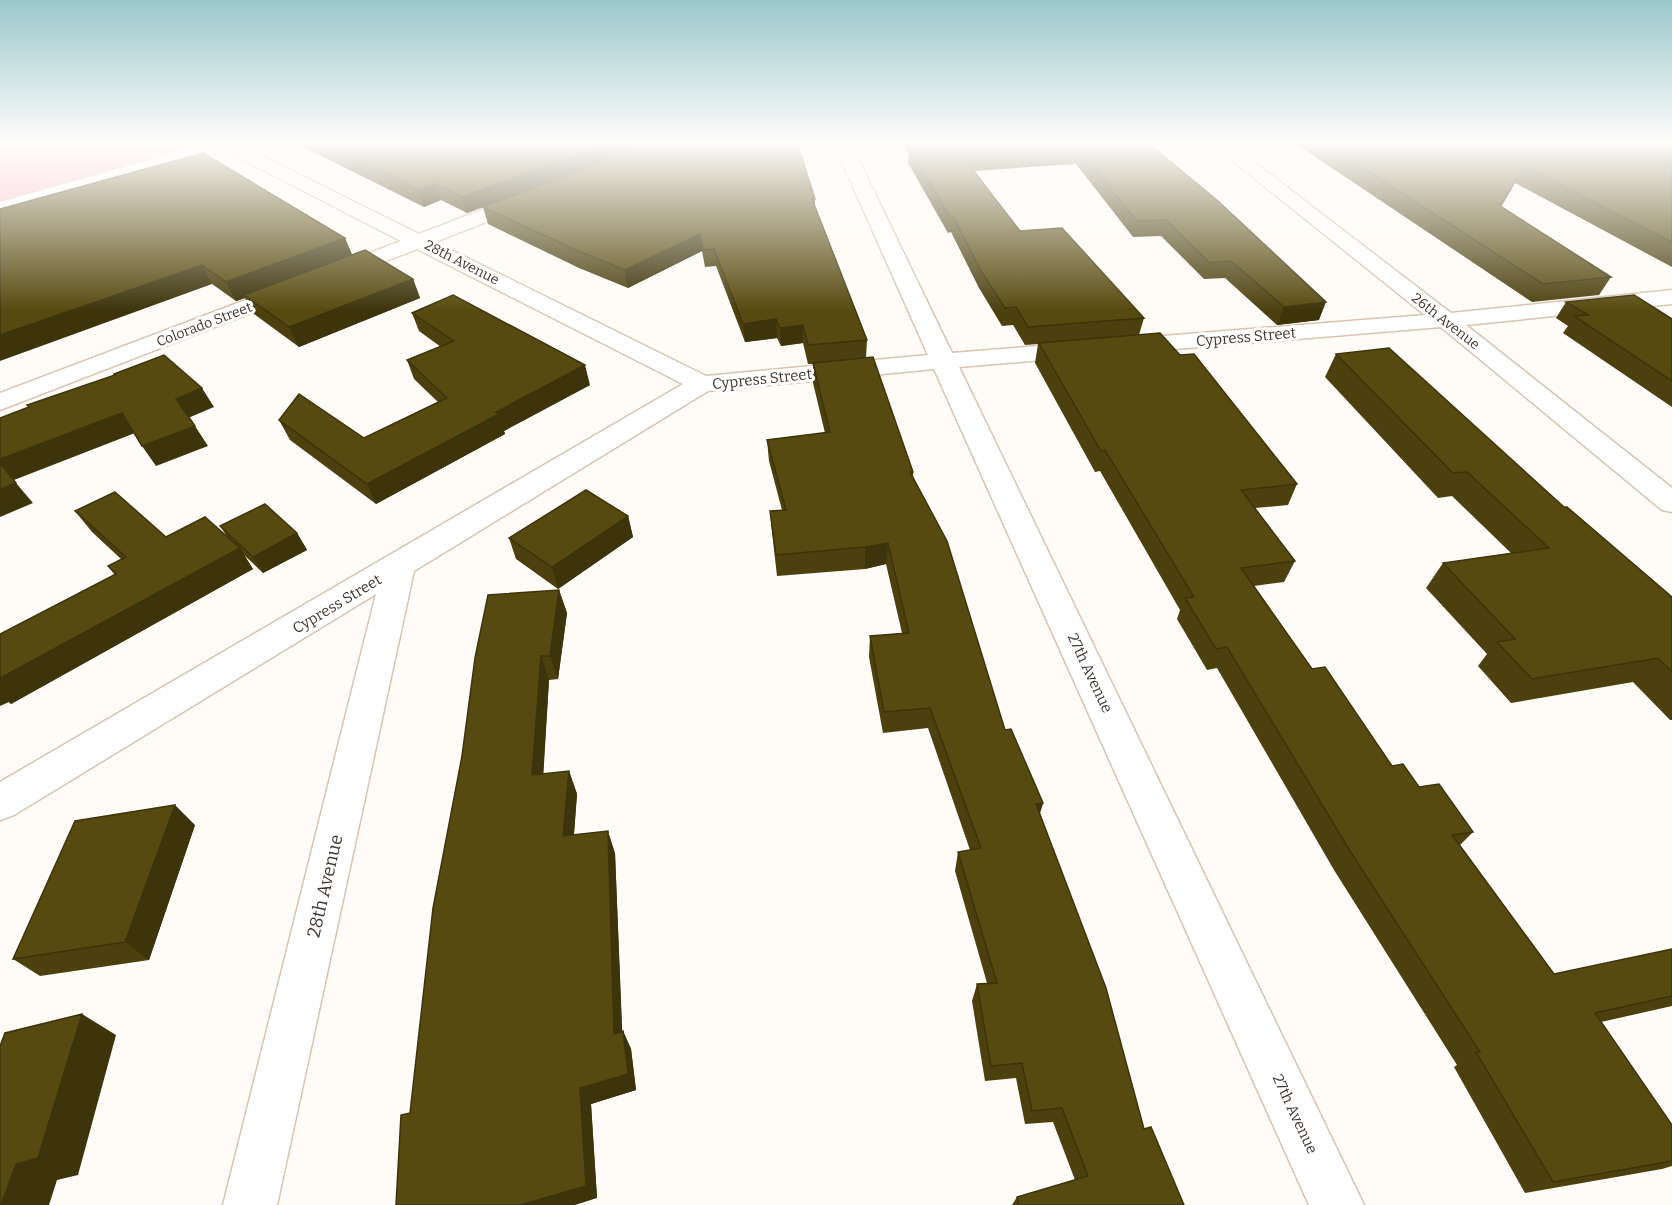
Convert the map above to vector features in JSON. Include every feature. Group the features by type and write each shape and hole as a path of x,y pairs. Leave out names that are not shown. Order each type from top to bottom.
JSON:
{"street":[{"path":"0,208 34,198"},
{"name":"28th Avenue","path":"335,198 702,384"},
{"name":"Colorado Street","path":"0,402 531,198"},
{"name":"27th Avenue","path":"868,198 1337,1205"},
{"name":"26th Avenue","path":"1289,198 1446,320 1672,503"},
{"name":"Cypress Street","path":"0,803 399,567 702,384 944,361 1446,320 1672,297"},
{"name":"28th Avenue","path":"250,1205 399,567"}],"shaded area":[{"path":"0,198 13,198 0,202"}],"building":[{"path":"39,198 279,198 345,238 226,282 202,265 0,335 0,209"},
{"path":"506,198 815,198 812,199 867,340 808,345 803,325 780,328 776,319 743,324 714,249 703,250 700,234 625,270 483,207"},
{"path":"939,198 995,198 1020,231 1062,228 1144,318 1028,327 1016,307 1005,308 981,271 953,216 950,217"},
{"path":"1119,198 1215,198 1326,302 1284,307 1231,261 1210,263 1166,220 1137,221"},
{"path":"1410,198 1505,198 1500,206 1611,277 1543,284"},
{"path":"1587,198 1672,198 1672,242"},
{"path":"365,250 413,279 289,327 244,295"},
{"path":"453,295 585,365 496,412 499,414 367,484 279,420 299,394 364,438 447,398 407,360 454,341 412,313"},
{"path":"1634,295 1672,319 1672,381 1574,316 1588,315 1566,302"},
{"path":"1160,333 1180,355 1194,354 1297,484 1241,490 1295,561 1241,568 1312,669 1325,667 1392,766 1403,764 1419,787 1439,784 1473,832 1452,835 1554,974 1672,949 1672,996 1595,1013 1672,1125 1672,1161 1553,1182 1476,1052 1480,1052 1350,851 1227,647 1216,649 1185,598 1194,597 1105,450 1101,451 1039,343"},
{"path":"1389,348 1564,507 1567,507 1672,597 1670,597 1672,599 1672,672 1658,658 1532,679 1497,642 1515,639 1443,563 1549,548 1467,472 1453,473 1336,354"},
{"path":"164,355 202,388 176,399 195,426 142,446 122,413 0,459 0,418 29,407 27,405 115,375"},
{"path":"873,357 913,472 910,472 947,541 1005,730 1011,729 1043,803 1036,804 1106,988 1144,1129 1151,1127 1184,1205 1019,1205 1017,1197 1088,1176 1062,1108 1032,1111 1022,1063 991,1066 977,984 997,983 958,852 981,848 930,708 884,712 870,636 909,633 888,543 776,555 770,511 786,510 767,440 830,432 813,363"},
{"path":"0,463 16,483 0,489"},
{"path":"586,490 628,516 552,567 509,538"},
{"path":"115,492 166,537 205,517 240,548 0,678 0,634 116,574 108,566 126,557 75,511"},
{"path":"265,504 297,533 253,557 220,526"},
{"path":"559,590 550,656 541,656 532,775 569,771 563,836 608,831 614,1034 623,1031 628,1074 580,1088 586,1186 520,1205 396,1205 401,1115 410,1113 433,908 462,756 475,658 488,595"},
{"path":"175,805 125,942 13,959 75,821"},
{"path":"82,1014 38,1158 16,1164 0,1205 0,1046 5,1033"}]}
